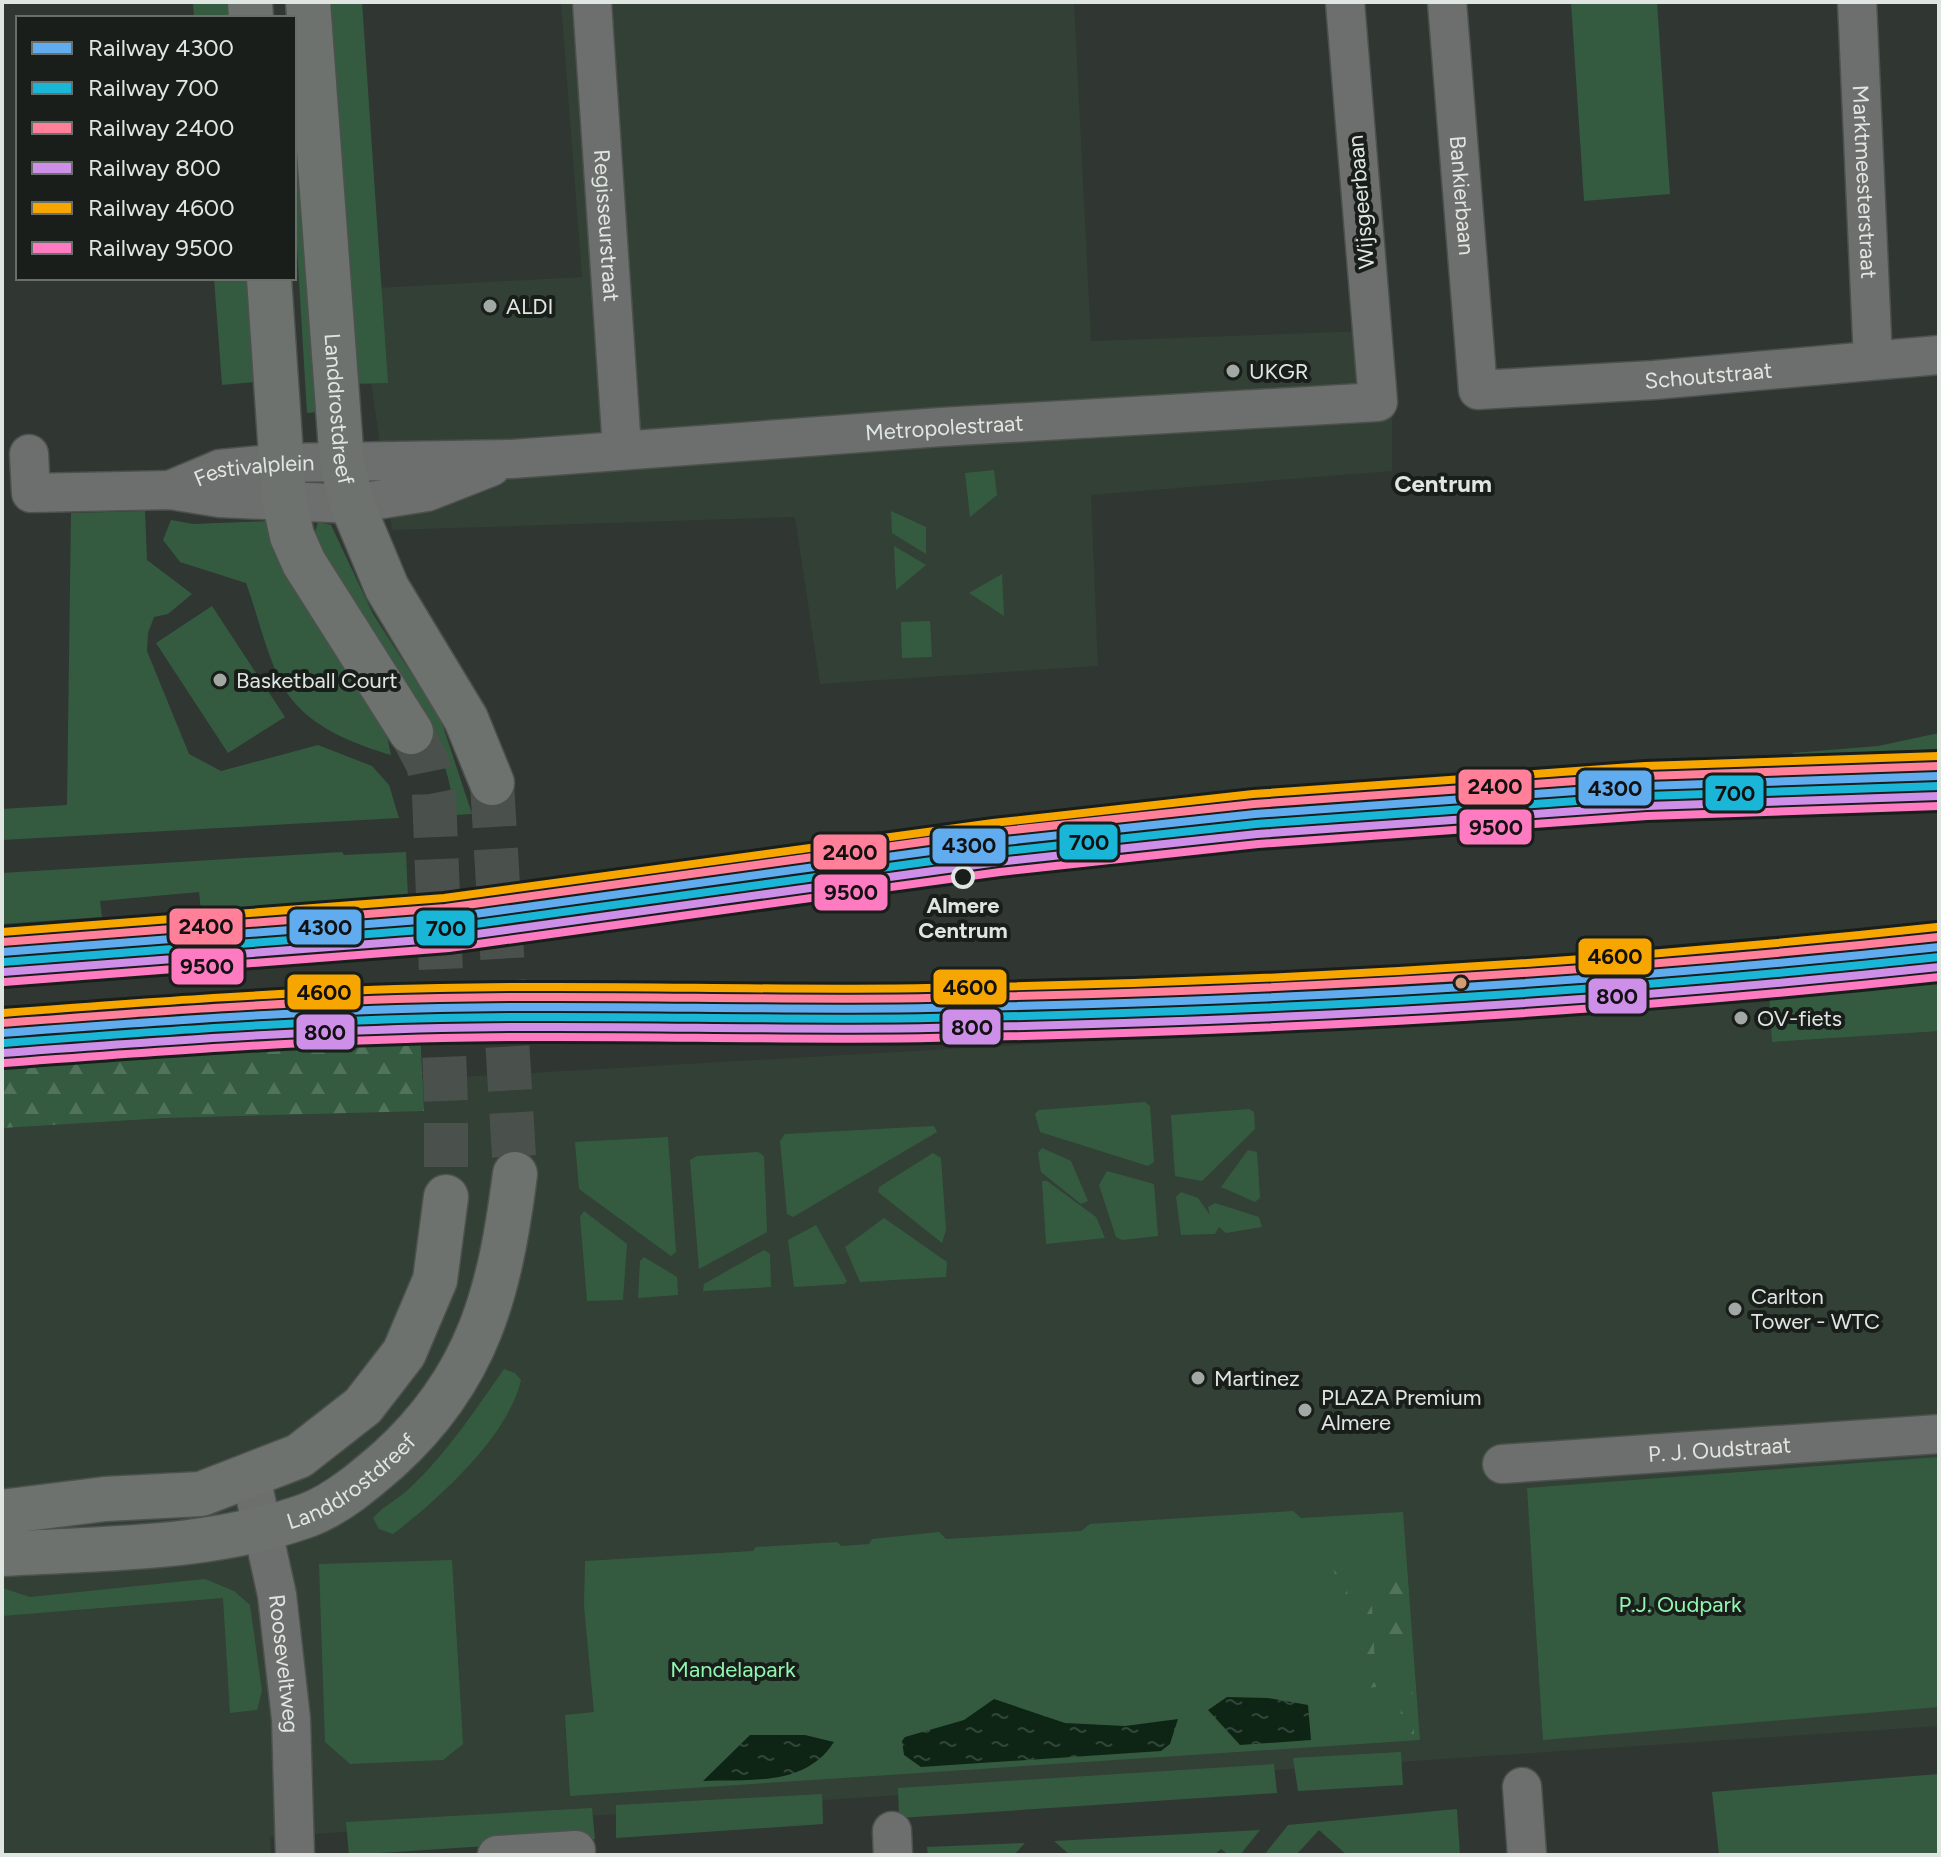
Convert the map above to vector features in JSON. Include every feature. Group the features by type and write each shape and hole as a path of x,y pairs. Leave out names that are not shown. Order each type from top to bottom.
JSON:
{"main road":[{"name":"Landdrostdreef","path":"308,2 347,483 387,588 466,719 492,783"},
{"path":"269,280 283,481 292,536 304,563 411,732"},
{"name":"Landdrostdreef","path":"2,1554 200,1541 311,1514 365,1480 414,1437 454,1385 488,1316 506,1244 515,1174"},
{"name":"Landdrostdreef","path":"2,1512 105,1499 201,1494 299,1456 363,1406 404,1353 435,1280 446,1197"}],"street":[{"name":"Regisseurstraat","path":"592,2 622,449"},
{"name":"Wijsgeerbaan","path":"1345,2 1378,402"},
{"name":"Bankierbaan","path":"1447,2 1478,390"},
{"name":"Marktmeesterstraat","path":"1857,2 1873,360"},
{"name":"Schoutstraat","path":"1478,390 1654,380 1939,355"},
{"name":"Metropolestraat","path":"283,481 347,483 427,492 512,459 622,449 1378,402"},
{"name":"Festivalplein","path":"29,454 31,493 170,490 220,469 283,481"},
{"name":"P. J. Oudstraat","path":"1502,1464 1939,1434"},
{"name":"Rooseveltweg","path":"251,1477 277,1595 291,1719 295,1855"},
{"path":"1522,1787 1527,1855"},
{"path":"497,1855 576,1850"}],"shaded area":[{"path":"561,2 1074,2 1091,341 1392,330 1392,471 1091,495 1098,666 820,684 795,517 392,530 358,289 582,277"},
{"path":"1939,992 1939,1726 270,1837 271,1855 2,1855 2,1097 390,1081"}],"green space":[{"path":"193,2 232,2 233,16 194,16"},
{"path":"330,2 362,2 388,383 351,384"},
{"path":"1571,2 1657,2 1670,194 1584,201"},
{"path":"296,76 317,412 307,413 296,231"},
{"path":"214,280 248,280 254,382 222,385"},
{"path":"994,470 997,495 970,517 965,473"},
{"path":"145,511 147,560 192,594 168,614 154,617 148,633 147,651 189,754 221,771 318,745 372,766 389,785 399,818 2,840 2,809 67,805 71,513"},
{"path":"891,511 926,527 926,554 892,533"},
{"path":"171,520 193,524 271,521 287,573 330,646 370,693 385,726 391,755 334,733 297,705 287,693 275,668 246,583 180,562 163,540"},
{"path":"318,522 331,525 373,614 441,720 472,814 455,815 449,781 430,730 348,610 314,536"},
{"path":"894,546 926,565 896,590"},
{"path":"1002,574 1004,616 969,593"},
{"name":"Basketball Court","path":"212,606 285,717 228,753 156,643"},
{"path":"930,621 932,657 902,658 901,622"},
{"path":"1939,733 1939,754 1796,756 1792,753 1878,746"},
{"path":"342,852 344,855 406,852 408,898 201,911 199,892 100,901 102,917 2,924 2,873"},
{"path":"1939,964 1939,1031 1772,1042 1769,991 1795,989 1806,981"},
{"path":"420,1031 424,1111 165,1118 2,1128 2,1042"},
{"path":"1145,1102 1150,1106 1154,1162 1148,1166 1040,1132 1035,1114 1039,1110"},
{"path":"1249,1109 1254,1112 1255,1129 1202,1181 1175,1176 1171,1115"},
{"path":"934,1126 937,1132 793,1217 787,1214 780,1141 785,1134"},
{"path":"668,1137 676,1252 671,1256 579,1189 575,1142"},
{"path":"1042,1148 1071,1161 1088,1201 1081,1204 1041,1172 1038,1153"},
{"path":"1248,1150 1257,1152 1260,1198 1255,1202 1221,1187"},
{"path":"758,1152 764,1156 767,1232 699,1269 690,1160 697,1156"},
{"path":"933,1153 941,1158 946,1230 942,1243 878,1192 879,1187"},
{"path":"1107,1171 1154,1184 1158,1236 1122,1240 1116,1237 1099,1185"},
{"path":"1042,1181 1047,1181 1096,1217 1105,1238 1046,1244"},
{"path":"1181,1192 1198,1198 1210,1215 1208,1207 1215,1203 1259,1217 1262,1227 1226,1233 1219,1227 1215,1234 1181,1235 1176,1197"},
{"path":"584,1211 627,1244 623,1300 587,1301 580,1217"},
{"path":"884,1218 947,1262 946,1277 860,1282 845,1247"},
{"path":"816,1225 847,1281 844,1284 794,1287 788,1240"},
{"path":"764,1250 770,1254 771,1287 703,1291 704,1284"},
{"path":"644,1257 677,1277 678,1295 638,1298 640,1261"},
{"path":"504,1369 515,1373 521,1380 514,1402 487,1445 430,1504 393,1534 379,1529 373,1518 437,1460"},
{"name":"P.J. Oudpark","path":"1939,1457 1939,1707 1543,1740 1527,1488"},
{"name":"Mandelapark","path":"1293,1511 1301,1518 1403,1512 1420,1740 570,1796 565,1715 594,1712 584,1606 585,1561 753,1551 756,1547 837,1542 841,1546 869,1544 872,1539 939,1532 946,1539 1081,1531 1090,1524"},
{"path":"1345,1541 1348,1613 1337,1615 1333,1542"},
{"path":"452,1560 463,1744 443,1760 350,1764 325,1742 319,1564"},
{"path":"1405,1574 1411,1657 1390,1660 1385,1575"},
{"path":"205,1579 234,1591 250,1605 262,1691 257,1710 230,1713 223,1598 2,1616 2,1588 30,1597"},
{"path":"1362,1605 1372,1605 1376,1687 1366,1688"},
{"path":"1412,1677 1414,1735 1402,1735 1399,1678"},
{"path":"1401,1752 1403,1785 1298,1791 1293,1758"},
{"path":"1274,1764 1277,1793 899,1818 898,1788"},
{"path":"1939,1774 1939,1855 1719,1855 1712,1792"},
{"path":"822,1794 823,1824 616,1838 616,1805"},
{"path":"592,1808 595,1839 349,1855 346,1822"},
{"path":"1457,1809 1460,1855 1347,1855 1319,1830 1296,1855 1264,1855 1288,1825"},
{"path":"1260,1830 1240,1855 1229,1855 1221,1849 1214,1855 1070,1855 1054,1841"},
{"path":"1025,1843 1014,1855 928,1855 927,1847"}],"water":[{"path":"1227,1697 1268,1698 1308,1705 1311,1740 1240,1745 1208,1710"},
{"path":"994,1699 1065,1723 1125,1726 1178,1719 1170,1744 1161,1751 921,1767 904,1755 902,1741 905,1737 964,1720"},
{"path":"750,1735 805,1735 834,1742 822,1757 792,1774 757,1780 703,1781"}],"tunnel":[{"path":"411,732 428,764 434,794 446,1102 446,1197"},
{"path":"492,783 515,1174"}],"rail line":[{"name":"4600","path":"2,932 444,898 993,823 1253,794 1645,766 1939,756"},
{"name":"2400","path":"2,942 445,908 994,832 1254,804 1645,776 1939,766"},
{"name":"4300","path":"2,952 446,918 996,842 1255,814 1646,786 1939,776"},
{"name":"700","path":"3,962 447,928 997,852 1256,824 1646,796 1939,786"},
{"name":"800","path":"3,972 448,938 998,862 1257,834 1647,806 1939,796"},
{"name":"9500","path":"4,982 449,948 1000,872 1258,844 1647,816 1939,806"},
{"name":"4600","path":"2,1013 384,989 926,988 1306,976 1559,961 1937,927"},
{"name":"2400","path":"2,1023 385,999 927,998 1307,986 1560,971 1938,937"},
{"name":"4300","path":"2,1033 385,1009 927,1008 1307,996 1560,981 1939,947"},
{"name":"700","path":"3,1043 385,1019 928,1018 1308,1006 1561,991 1939,957"},
{"name":"800","path":"3,1053 386,1029 928,1028 1308,1016 1561,1001 1939,967"},
{"name":"9500","path":"4,1063 387,1039 928,1038 1308,1026 1561,1011 1939,977"}],"place":[{"name":"ALDI","path":"490,306"},
{"name":"UKGR","path":"1233,371"},
{"name":"Basketball Court","path":"220,680"},
{"name":"Almere Centrum","path":"963,877"},
{"name":"OV-fiets","path":"1741,1018"},
{"name":"Carlton Tower - WTC","path":"1735,1309"},
{"name":"Martinez","path":"1198,1378"},
{"name":"PLAZA Premium Almere","path":"1305,1410"}],"district":[{"name":"Centrum","path":"1443,483"}]}
